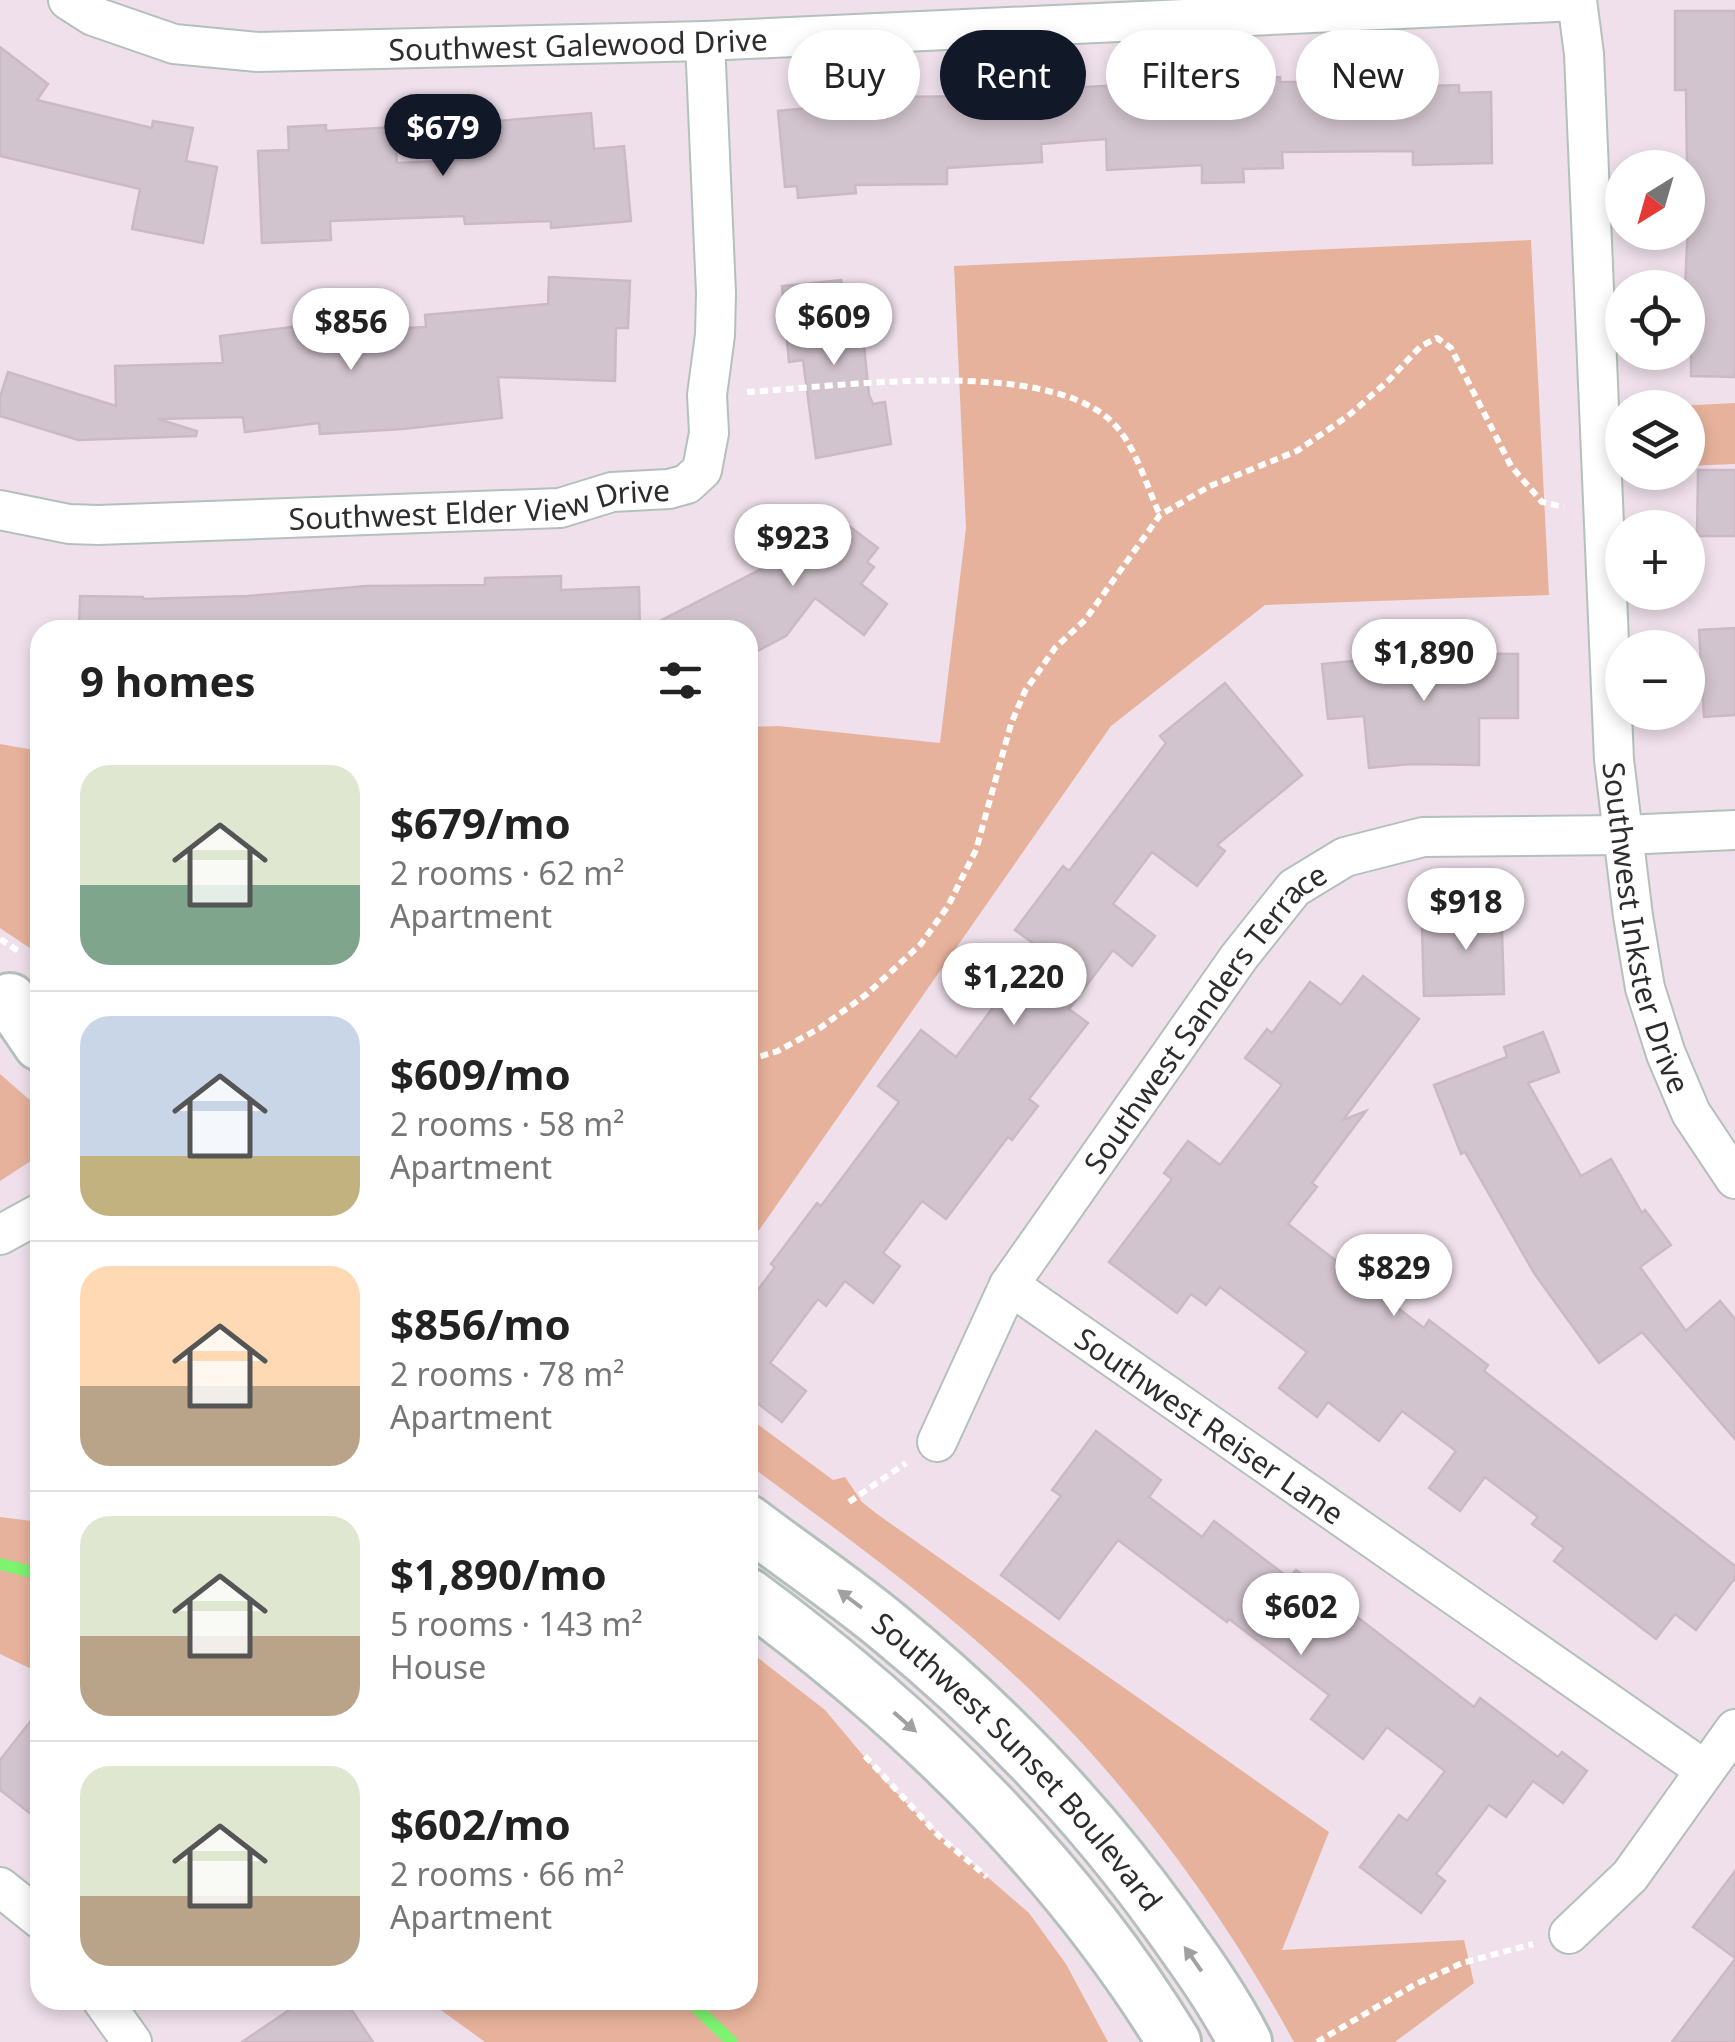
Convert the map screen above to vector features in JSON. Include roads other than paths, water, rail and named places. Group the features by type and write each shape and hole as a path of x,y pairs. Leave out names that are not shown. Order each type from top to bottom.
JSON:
{"main road":[{"path":"17,1002 30,1026"},
{"name":"Southwest Sunset Boulevard","path":"758,1529 887,1626 1050,1776 1136,1879 1208,1981 1245,2042"},
{"name":"Southwest Sunset Boulevard","path":"758,1603 838,1665 954,1767 1081,1907 1174,2042"}],"street":[{"name":"Southwest Galewood Drive","path":"68,0 93,16 174,44 258,52 704,42 1577,0"},
{"name":"Southwest Inkster Drive","path":"1577,0 1584,54 1614,760 1632,916 1645,988 1661,1038 1691,1112 1735,1179"},
{"name":"Southwest Elder View Drive","path":"0,510 70,524 114,525 560,508 612,492 669,489 687,484 702,470 706,452 710,416 706,396 715,336 704,42"},
{"name":"Southwest Sanders Terrace","path":"937,1442 1009,1285 1239,957 1294,888 1345,857 1423,837 1735,830"},
{"path":"0,1234 30,1218"},
{"name":"Southwest Reiser Lane","path":"1009,1285 1705,1770"},
{"path":"1570,1934 1630,1876 1735,1729"},
{"path":"0,1887 30,1911"},
{"path":"109,2010 132,2042"}],"waterway":[{"path":"0,1564 30,1572"},
{"path":"698,2010 732,2042"}]}
